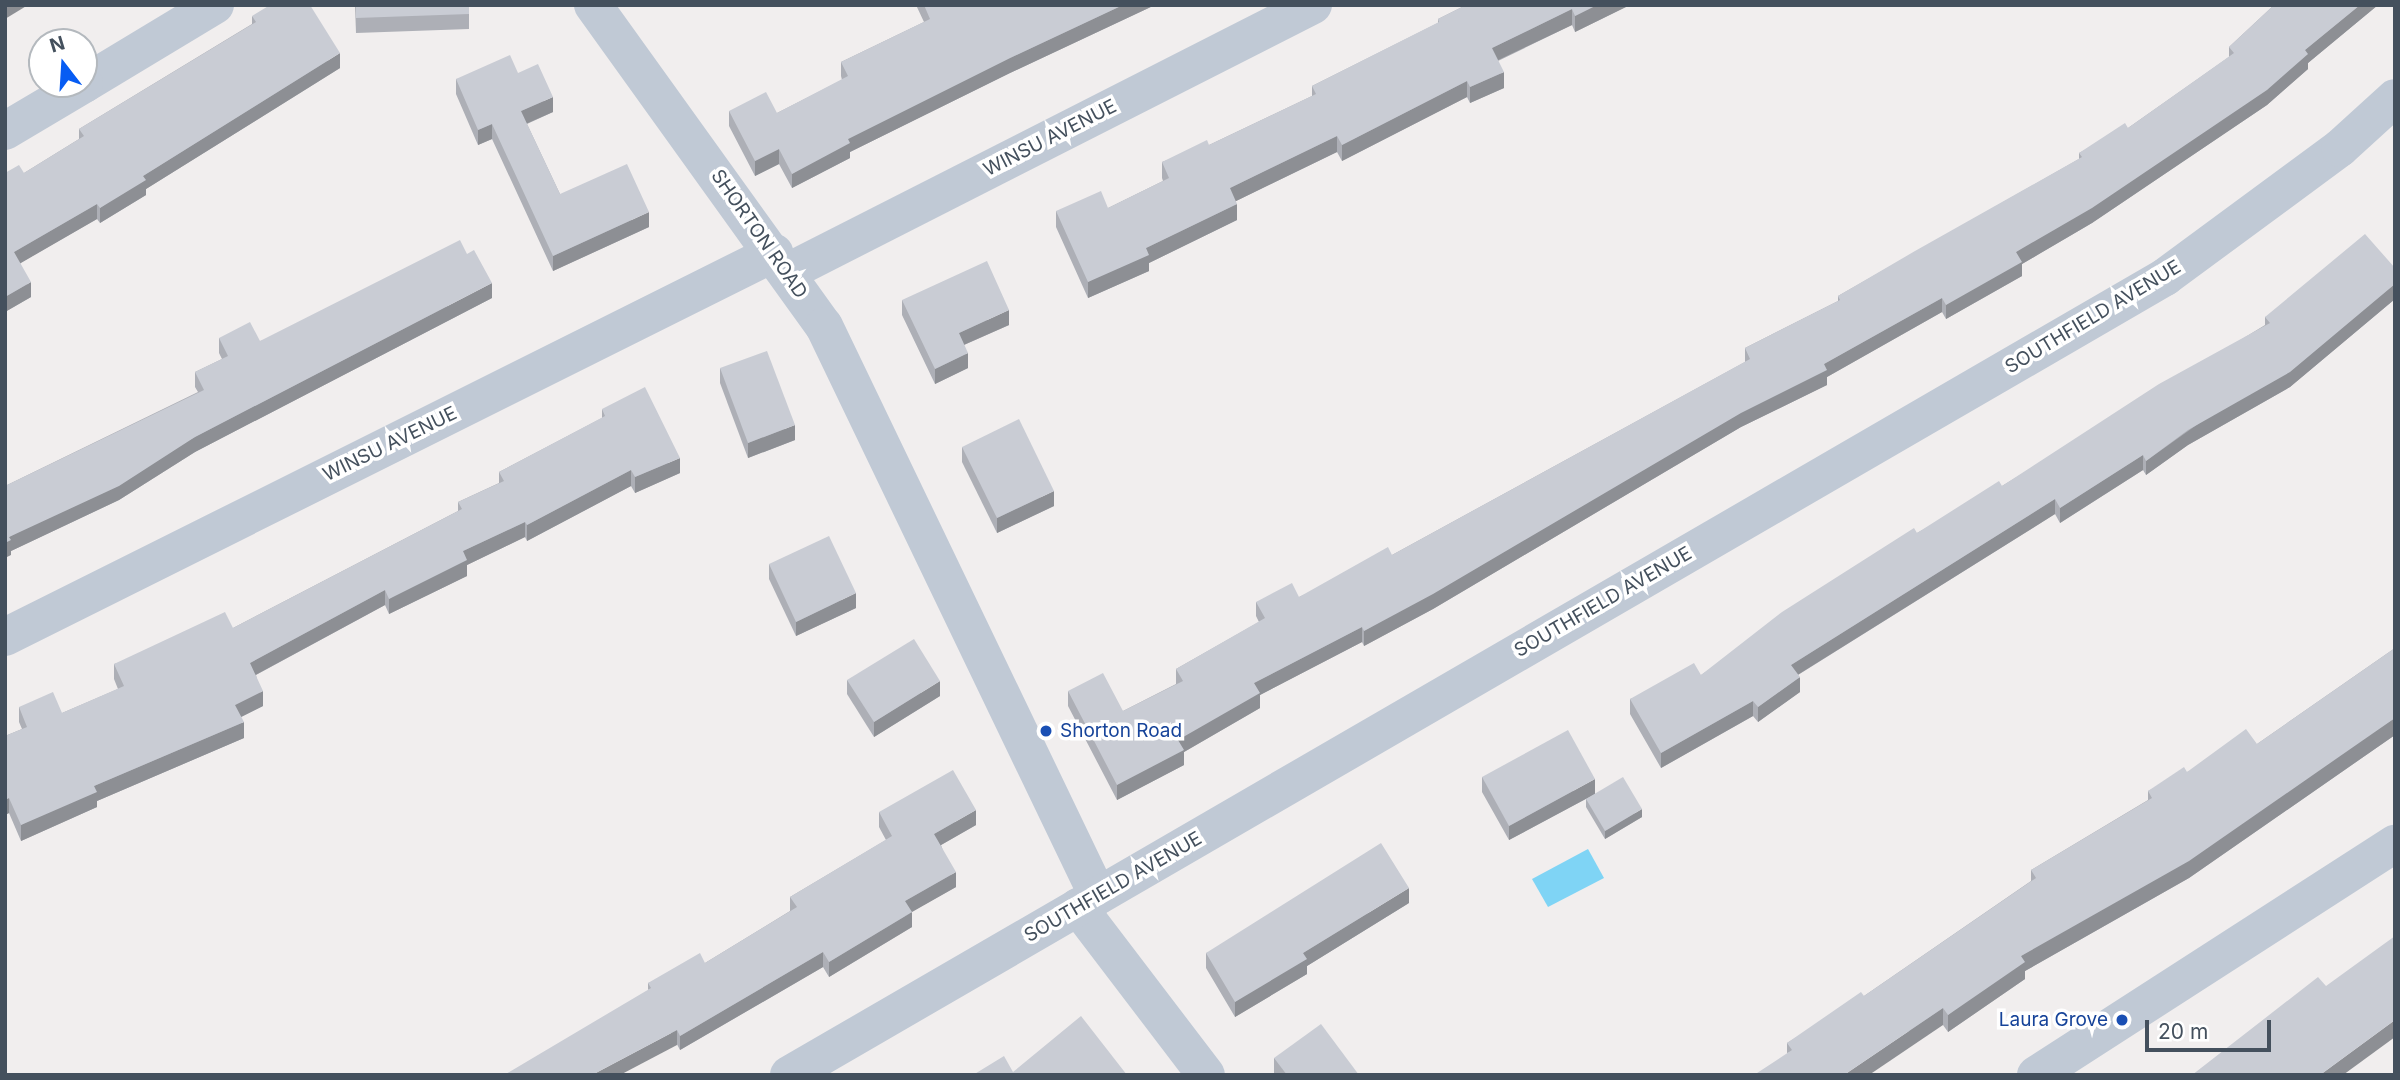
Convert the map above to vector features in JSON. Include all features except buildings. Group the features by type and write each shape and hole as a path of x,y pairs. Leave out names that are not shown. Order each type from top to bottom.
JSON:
{"street":[{"path":"98,76 215,5"},
{"name":"SHORTON ROAD","path":"593,5 781,262 824,326 1088,902 1206,1075"},
{"name":"WINSU AVENUE","path":"5,637 1312,5"},
{"path":"5,131 60,98"},
{"name":"SOUTHFIELD AVENUE","path":"789,1075 2165,277 2340,148 2395,99"},
{"path":"2036,1075 2395,844"}],"water":[{"path":"1588,849 1604,878 1548,907 1532,879"}],"place":[{"name":"Shorton Road","path":"1046,731"},
{"name":"Laura Grove","path":"2122,1020"}]}
